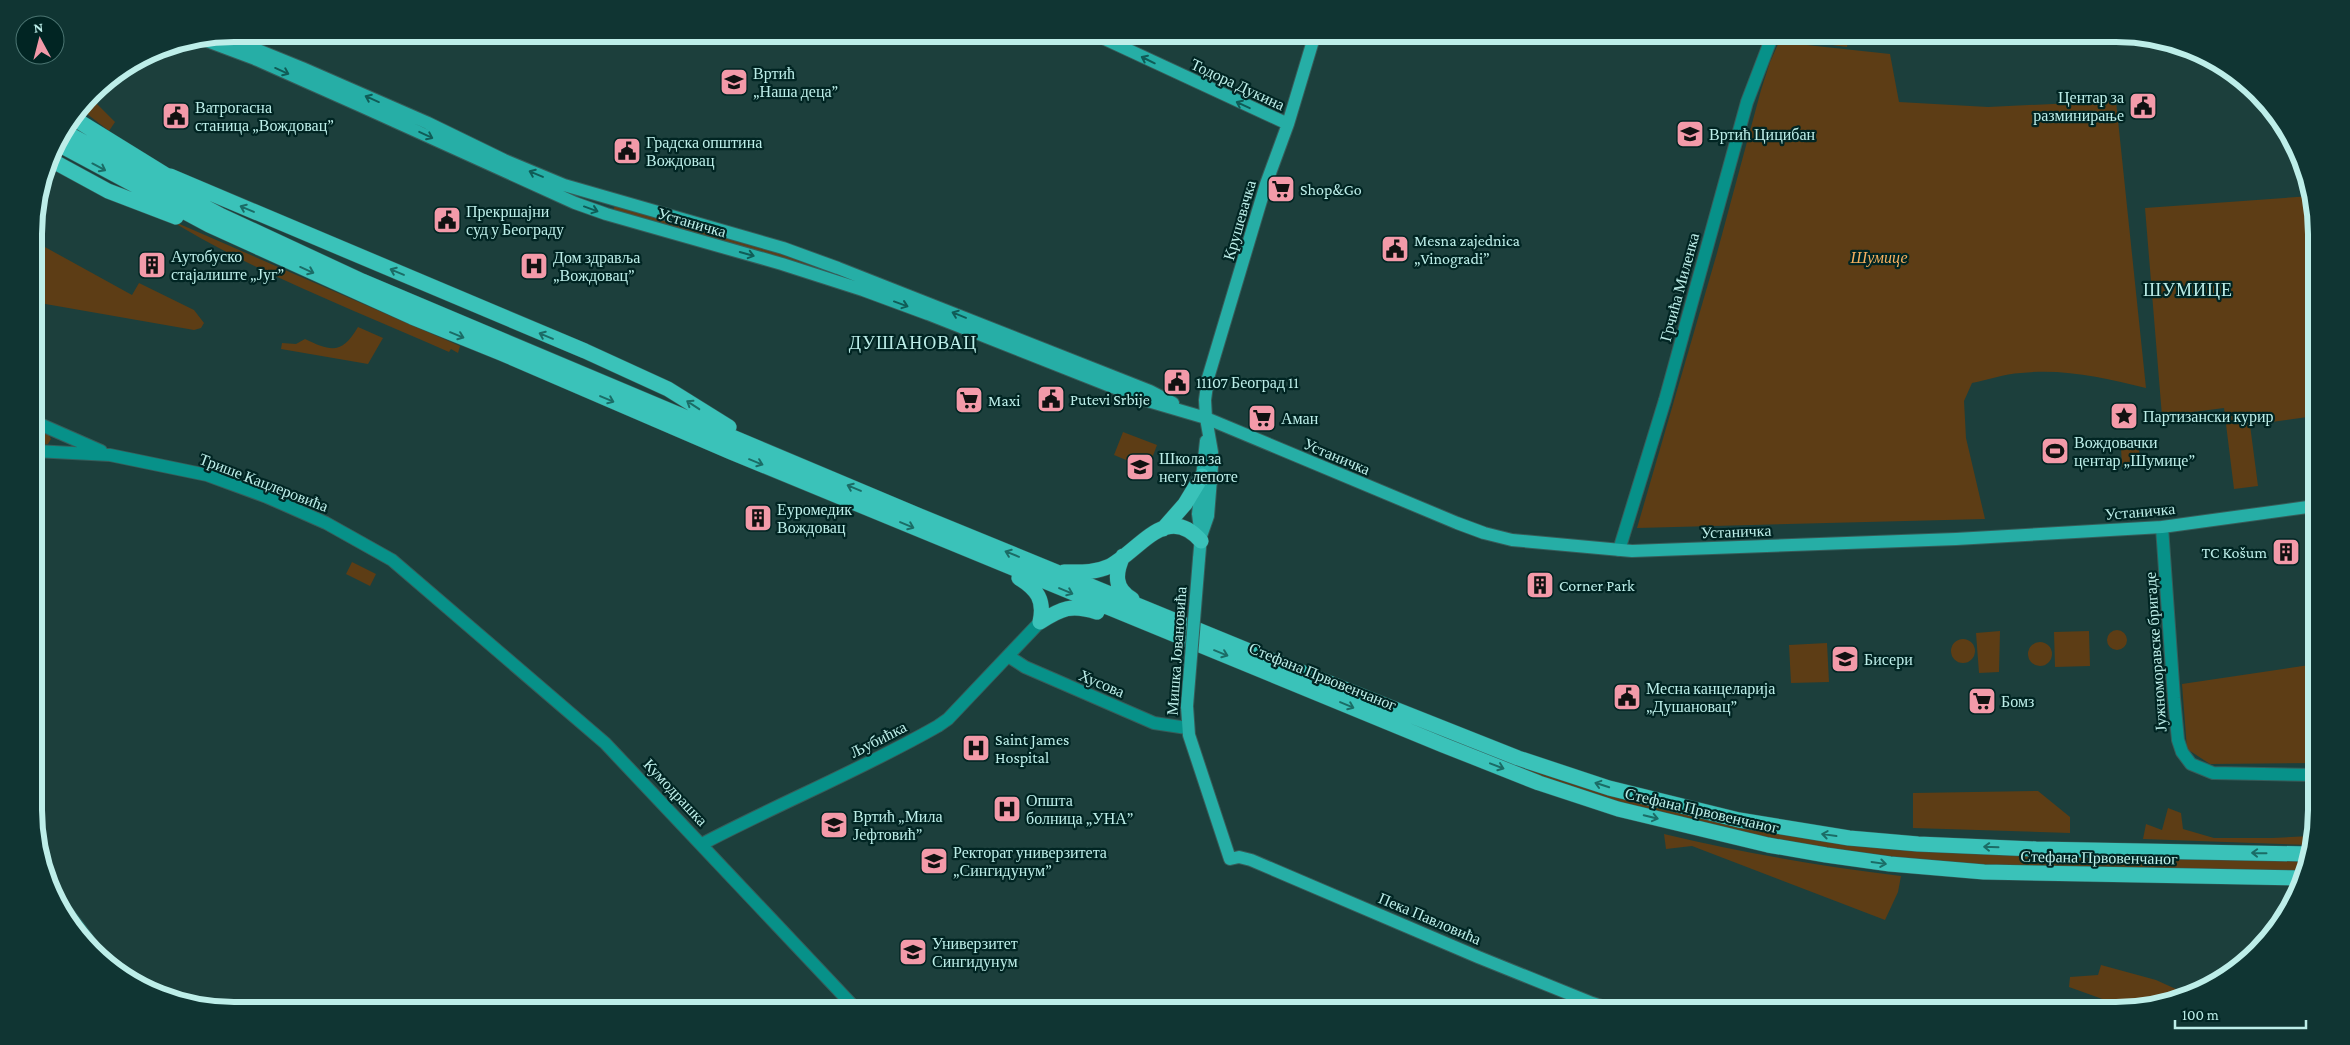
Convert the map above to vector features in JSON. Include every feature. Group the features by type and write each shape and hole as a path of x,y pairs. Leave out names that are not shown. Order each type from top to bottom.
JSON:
{"highway":[{"path":"82,118 109,139"},
{"path":"79,122 170,176 222,216"},
{"path":"70,135 222,216 362,281 1155,613"},
{"path":"63,147 145,192 247,242 412,317 1127,616"},
{"path":"56,163 108,191 223,237 247,242"},
{"path":"170,176 585,351 668,389 780,456"},
{"path":"1057,572 1096,571 1124,556 1139,542 1162,529 1185,504 1202,476"},
{"path":"1162,529 1183,526 1192,530 1201,538"},
{"path":"1124,556 1117,575 1120,588 1130,598 1155,613"},
{"path":"1005,566 1028,583 1038,595 1042,606 1040,622"},
{"path":"1040,622 1058,611 1073,607 1127,616"},
{"name":"Стефана Првовенчаног","path":"1155,613 1518,758 1609,788 1739,820 1849,838 1918,844 2036,849 2303,854"},
{"name":"Стефана Првовенчаног","path":"1127,616 1539,782 1618,809 1748,841 1826,856 1937,869 2069,874 2295,878"}],"main road":[{"name":"Устаничка","path":"238,42 428,123 504,160 557,182 783,248 838,268 1150,390 1181,409"},
{"name":"Тодора Дукина","path":"1111,42 1288,124"},
{"name":"Крушевачка","path":"1201,538 1208,516 1212,466 1212,452 1204,396 1266,184 1288,124 1314,42"},
{"name":"Устаничка","path":"213,44 319,87 575,203 606,214 782,264 864,290 1140,398 1206,418 1385,494 1484,533 1539,544 1619,550 1681,550 1936,540 2162,527 2308,507"},
{"path":"1201,538 1198,522 1204,451 1208,434"},
{"name":"Мишка Јовановића","path":"1201,538 1187,706 1187,728 1230,859"},
{"name":"Пека Павловића","path":"1230,859 1239,857 1251,860 1590,1002"}],"street":[{"name":"Грчића Миленка","path":"1619,550 1663,406 1747,102 1770,42"},
{"path":"42,425 110,455"},
{"path":"62,453 68,446 66,436"},
{"name":"Трише Кацлеровића","path":"42,452 110,455 206,475 267,497 326,523 392,560 454,612"},
{"name":"Јужноморавске бригаде","path":"2162,527 2174,698 2178,740 2182,752 2191,764 2213,773 2308,775"},
{"name":"Кумодрашка","path":"454,612 598,736 850,1002"},
{"name":"Љубићка","path":"702,844 938,726 948,719 1040,622"},
{"name":"Хусова","path":"1008,656 1025,668 1154,723 1187,728"}],"green space":[{"name":"Шумице","path":"1779,42 1890,54 1899,102 1988,107 2116,101 2146,388 2100,378 2052,372 2015,374 1972,383 1964,401 1966,438 1985,519 1637,528 1717,253 1761,90"},
{"path":"1809,42 1848,42 1847,47"},
{"path":"96,102 115,122 109,131 86,113"},
{"path":"2304,197 2308,235 2308,417 2250,425 2258,486 2234,489 2224,408 2162,416 2145,208"},
{"path":"615,206 763,247 870,286 613,210"},
{"path":"168,219 460,346 458,353 451,349 449,352 271,274"},
{"path":"42,245 132,295 139,283 194,310 204,323 201,328 194,330 42,303"},
{"path":"358,327 383,338 368,364 281,349 282,343 296,344 305,339 322,346 336,348 347,342"},
{"path":"42,430 48,433 51,439 48,444 42,444"},
{"path":"1123,432 1157,445 1148,469 1114,455"},
{"path":"2139,446 2140,467 2122,468 2121,447"},
{"path":"352,562 376,574 370,586 346,574"},
{"path":"2117,630 2124,633 2127,640 2124,647 2117,650 2110,647 2107,640 2110,633"},
{"path":"2000,631 1999,672 1979,673 1976,633"},
{"path":"2089,631 2090,666 2055,667 2054,632"},
{"path":"1963,639 1972,642 1975,651 1972,660 1963,663 1954,660 1951,651 1954,642"},
{"path":"2040,642 2049,645 2052,654 2049,663 2040,666 2031,663 2028,654 2031,645"},
{"path":"1827,643 1829,682 1791,683 1789,645"},
{"path":"2308,665 2308,763 2210,764 2187,749 2182,684"},
{"path":"1514,764 1835,841 2301,860 2297,872 2023,867 1930,862 1885,857 1796,844 1723,830 1636,807 1522,771"},
{"path":"2038,791 2070,817 2070,833 1913,828 1913,793"},
{"path":"2168,808 2181,813 2183,829 2214,838 2306,836 2305,845 2143,839 2146,824 2162,830"},
{"path":"1664,834 1782,858 1901,876 1898,892 1885,920 1692,846 1666,849"},
{"path":"2101,965 2156,980 2178,990 2176,992 2153,999 2111,1002 2069,987 2070,977 2098,975"}],"place":[{"name":"Вртић „Наша деца”","path":"734,82"},
{"name":"Центар за разминирање","path":"2143,106"},
{"name":"Ватрогасна станица „Вождовац”","path":"176,116"},
{"name":"Вртић Цицибан","path":"1690,134"},
{"name":"Градска општина Вождовац","path":"627,151"},
{"name":"Shop&Go","path":"1281,189"},
{"name":"Прекршајни суд у Београду","path":"447,220"},
{"name":"Mesna zajednica „Vinogradi”","path":"1395,249"},
{"name":"Аутобуско стајалиште „Југ”","path":"152,265"},
{"name":"Дом здравља „Вождовац”","path":"534,266"},
{"name":"11107 Београд 11","path":"1177,382"},
{"name":"Putevi Srbije","path":"1051,399"},
{"name":"Maxi","path":"969,400"},
{"name":"Партизански курир","path":"2124,416"},
{"name":"Аман","path":"1262,418"},
{"name":"Вождовачки центар „Шумице”","path":"2055,451"},
{"name":"Школа за негу лепоте","path":"1140,467"},
{"name":"Еуромедик Вождовац","path":"758,518"},
{"name":"TC Košum","path":"2286,552"},
{"name":"Corner Park","path":"1540,585"},
{"name":"Бисери","path":"1845,659"},
{"name":"Месна канцеларија „Душановац”","path":"1627,697"},
{"name":"Бомз","path":"1982,701"},
{"name":"Saint James Hospital","path":"976,748"},
{"name":"Општа болница „УНА”","path":"1007,809"},
{"name":"Вртић „Мила Јефтовић”","path":"834,825"},
{"name":"Ректорат универзитета „Сингидунум”","path":"934,861"},
{"name":"Универзитет Сингидунум","path":"913,952"}],"district":[{"name":"ШУМИЦЕ","path":"2188,290"},
{"name":"ДУШАНОВАЦ","path":"913,343"}]}
